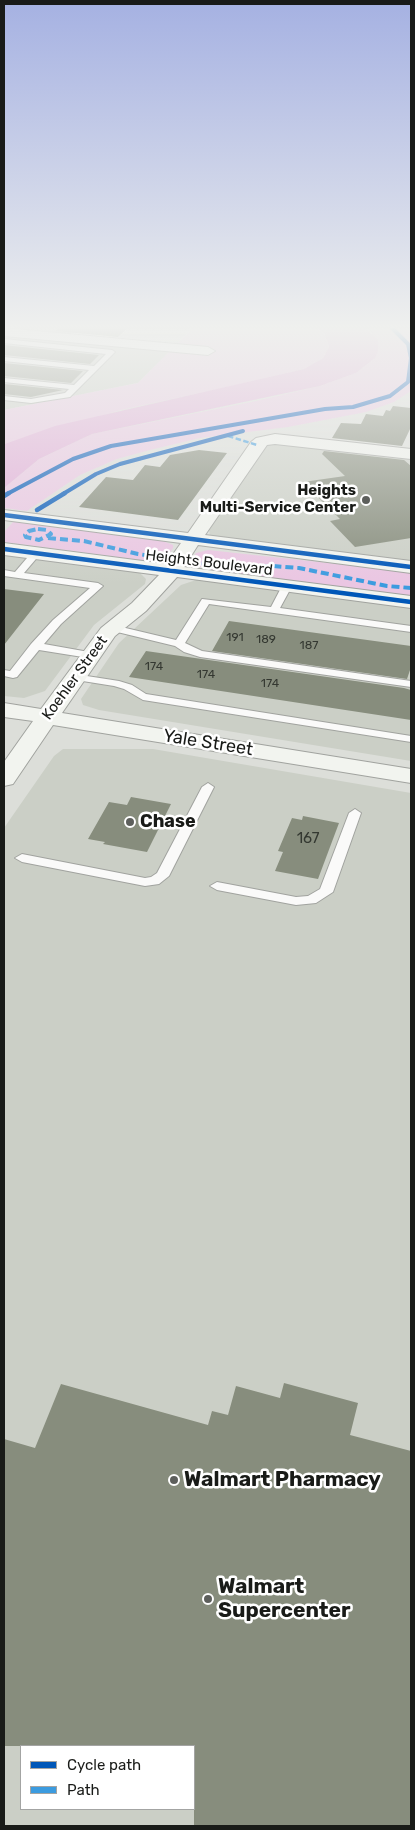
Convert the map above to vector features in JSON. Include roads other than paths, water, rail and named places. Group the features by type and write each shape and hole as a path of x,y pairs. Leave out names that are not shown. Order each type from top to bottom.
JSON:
{"main road":[{"name":"Koehler Street","path":"4,779 89,655 113,628 154,593 171,571 257,445 267,440 285,440 411,454"},
{"name":"Heights Boulevard","path":"12,516 411,566"},
{"name":"Heights Boulevard","path":"4,549 411,602"},
{"name":"Yale Street","path":"4,710 411,776"}],"lane":[{"path":"18,575 36,553"},
{"path":"4,573 98,586 57,622 35,646 13,675 4,673"},
{"path":"274,610 287,586"},
{"path":"178,644 206,601 411,629"},
{"path":"113,628 178,644 200,654 411,684"},
{"path":"35,646 89,655"},
{"path":"74,678 116,683 128,687 143,697 411,739"},
{"path":"22,858 145,882 154,881 162,876 208,787"},
{"path":"217,886 296,901 311,900 326,892 355,813"}],"place":[{"name":"Heights Multi-Service Center","path":"366,500"},
{"name":"Chase","path":"130,822"},
{"name":"Walmart Pharmacy","path":"174,1480"},
{"name":"Walmart Supercenter","path":"208,1599"}]}
